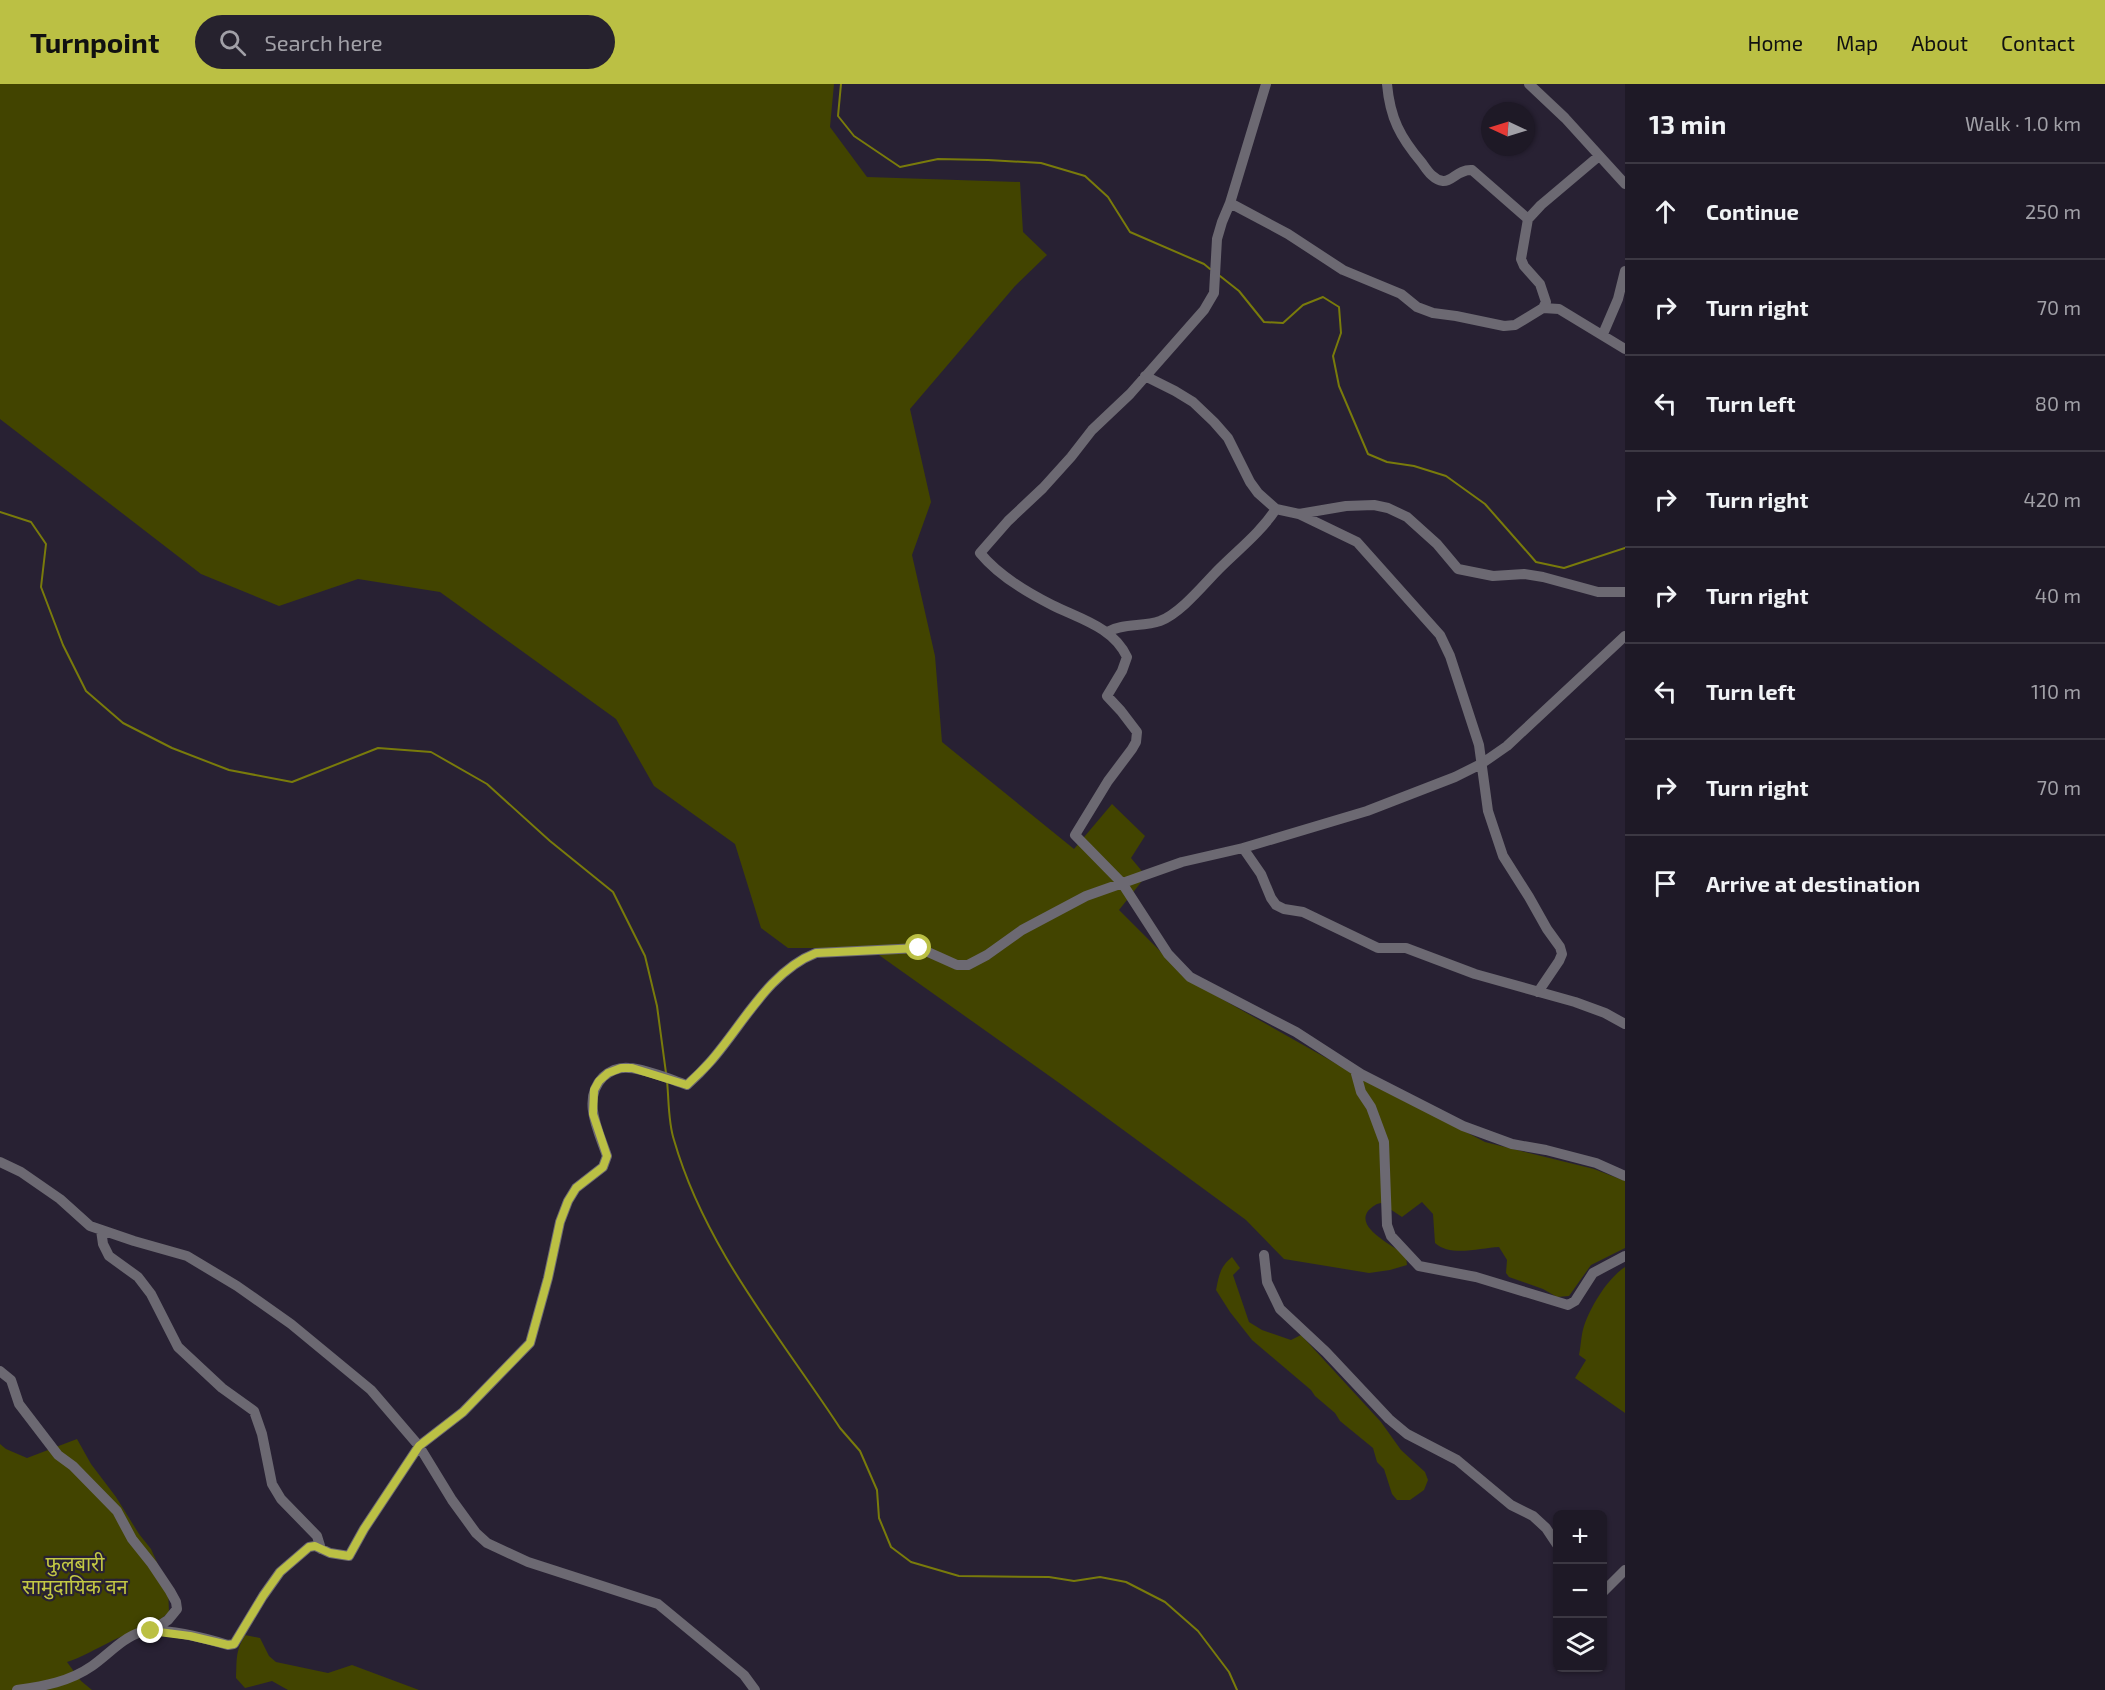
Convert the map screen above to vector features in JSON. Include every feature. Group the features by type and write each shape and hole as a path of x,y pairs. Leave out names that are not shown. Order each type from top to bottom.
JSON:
{"street":[{"path":"1266,84 1217,239 1214,293 1204,310 1130,394 1092,430 1043,488 1008,521 980,553 997,571 1021,587 1051,605 1107,632 1122,646 1127,657 1122,671 1107,696 1137,732 1136,742 1108,781 1075,835 1122,883 1168,954 1190,977 1296,1032 1355,1070 1403,1097 1484,1136 1596,1163 1625,1176"},
{"path":"1387,84 1391,112 1399,133 1430,174 1442,181 1449,180 1465,170 1472,170 1528,219"},
{"path":"1529,84 1565,118 1625,184"},
{"path":"1230,203 1288,234 1343,270 1401,294 1417,307 1433,313 1504,326 1515,325 1543,308 1546,302 1540,284 1524,266 1521,259 1528,219 1541,205 1599,156"},
{"path":"1603,334 1618,298 1625,271"},
{"path":"1543,308 1559,309 1625,349"},
{"path":"1145,376 1192,402 1214,422 1228,438 1250,482 1258,493 1276,509 1299,514 1357,542 1440,635 1464,695 1479,745 1488,811 1503,856 1546,929 1560,947 1562,954 1538,992"},
{"path":"1299,514 1346,506 1374,505 1388,508 1407,517 1437,544 1458,569 1493,576 1524,574 1543,576 1598,592 1625,592"},
{"path":"1107,632 1116,627 1149,624 1163,620 1249,542 1276,509"},
{"path":"17,1690 50,1685 74,1677 114,1647 140,1633 151,1631 190,1636 228,1645 234,1644 280,1572 309,1547 315,1546 341,1556 349,1556 364,1529 419,1446 463,1412 530,1343 548,1278 560,1222 568,1201 576,1188 603,1167 607,1156 593,1114 594,1090 608,1073 621,1068 632,1068 687,1085 709,1064 779,977 802,958 816,953 919,948 957,965 968,965 987,955 1022,930 1086,896 1182,862 1243,848 1367,811 1455,777 1481,764 1507,746 1625,636"},
{"path":"1243,848 1261,874 1276,905 1303,912 1378,948 1406,948 1475,974 1575,1002 1605,1013 1625,1024"},
{"path":"1355,1070 1361,1092 1371,1107 1384,1142 1387,1225 1391,1236 1419,1266 1476,1277 1568,1305 1575,1301 1593,1273 1625,1256"},
{"path":"0,1162 21,1172 60,1199 90,1226 186,1256 237,1286 291,1324 371,1390 419,1446 452,1500 476,1533 487,1543 536,1565 658,1604 744,1675 756,1690"},
{"path":"101,1230 103,1244 109,1256 138,1276 151,1294 178,1347 222,1388 254,1411 262,1434 272,1484 281,1499 317,1536 321,1548"},
{"path":"1264,1255 1267,1282 1280,1309 1326,1352 1399,1428 1457,1460 1511,1505 1533,1516 1546,1528 1553,1539"},
{"path":"0,1371 11,1380 19,1404 58,1455 73,1466 117,1511 132,1539 170,1591 177,1609 168,1620 151,1631"},
{"path":"1607,1588 1625,1570"}],"green space":[{"path":"0,84 834,84 830,127 867,177 1020,182 1023,232 1047,255 1015,286 910,409 931,502 912,555 935,656 942,742 1074,849 1112,804 1145,836 1131,858 1146,876 1119,910 1190,981 1351,1072 1485,1142 1594,1169 1625,1181 1625,1248 1591,1265 1569,1296 1557,1297 1543,1289 1509,1277 1506,1273 1507,1260 1499,1247 1457,1251 1435,1243 1433,1214 1422,1202 1402,1217 1381,1203 1368,1211 1365,1218 1367,1224 1371,1231 1406,1256 1407,1265 1369,1273 1284,1259 1246,1220 1062,1085 869,948 788,948 761,928 735,844 654,786 616,719 440,592 358,579 279,606 201,574 0,419"},
{"path":"1232,1257 1240,1268 1233,1275 1249,1322 1262,1330 1291,1340 1301,1335 1381,1422 1401,1450 1425,1472 1428,1480 1424,1490 1410,1500 1397,1500 1392,1494 1384,1469 1377,1462 1373,1448 1340,1421 1335,1413 1311,1390 1252,1340 1216,1290 1221,1272"},
{"path":"1625,1267 1625,1413 1575,1378 1586,1360 1579,1355 1587,1318 1606,1286"},
{"name":"फुलबारी सामुदायिक वन","path":"77,1439 91,1464 151,1549 168,1587 169,1612 149,1626 67,1662 81,1681 92,1690 0,1690 0,1444 27,1458"},
{"path":"245,1635 260,1638 269,1656 276,1662 328,1673 352,1665 419,1690 288,1690 272,1681 245,1688 236,1678 238,1651"}],"waterway":[{"path":"841,84 838,116 854,136 900,167 938,159 988,160 1041,163 1085,176 1108,197 1130,232 1204,264 1210,269"},
{"path":"1220,276 1239,291 1264,322 1283,323 1303,305 1323,297 1339,307 1341,333 1333,356 1339,386 1368,454 1387,462 1414,466 1446,476 1485,504 1536,562 1564,568 1625,548"},
{"path":"0,512 31,522 46,544 41,587 63,645 86,691 123,723 172,748 229,770 292,782 378,748 431,752 487,784 550,841 613,892 645,956 657,1006 666,1073"},
{"path":"667,1081 672,1133 704,1217 746,1290 840,1428 860,1451 877,1490 879,1518 891,1547 911,1562 959,1576 1049,1577 1074,1581 1100,1577 1126,1582 1165,1602 1198,1631 1229,1672 1237,1690"}],"route":[{"path":"151,1631 190,1636 228,1645 234,1644 280,1572 309,1547 315,1546 330,1553 349,1556 364,1529 419,1446 463,1412 530,1343 548,1278 560,1222 568,1201 576,1188 603,1167 607,1156 593,1114 594,1090 599,1081 608,1073 621,1068 632,1068 687,1085 709,1064 779,977 802,958 816,953 919,948"}]}
